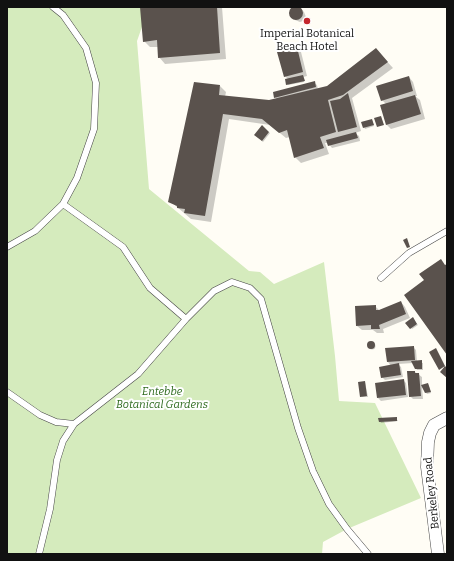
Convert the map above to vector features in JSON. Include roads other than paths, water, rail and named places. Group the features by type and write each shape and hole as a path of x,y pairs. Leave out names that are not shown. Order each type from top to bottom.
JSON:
{"street":[{"name":"Berkeley Road","path":"438,554 427,467 428,442 434,425 447,418"}],"lane":[{"path":"7,247 35,231 63,204 76,178 94,129 96,83 86,48 63,15 53,7"},
{"path":"63,204 123,247 150,288 186,319"},
{"path":"381,278 409,253 447,232"},
{"path":"39,554 50,509 57,460 63,441 74,424 107,400 138,374 186,319 214,291 232,282 250,288 261,299 298,428 313,471 329,504 347,530 368,554"},
{"path":"7,392 40,415 56,422 74,424"}],"place":[{"name":"Imperial Botanical Beach Hotel","path":"307,21"}],"park label":[{"name":"Entebbe Botanical Gardens","path":"162,398"}]}
